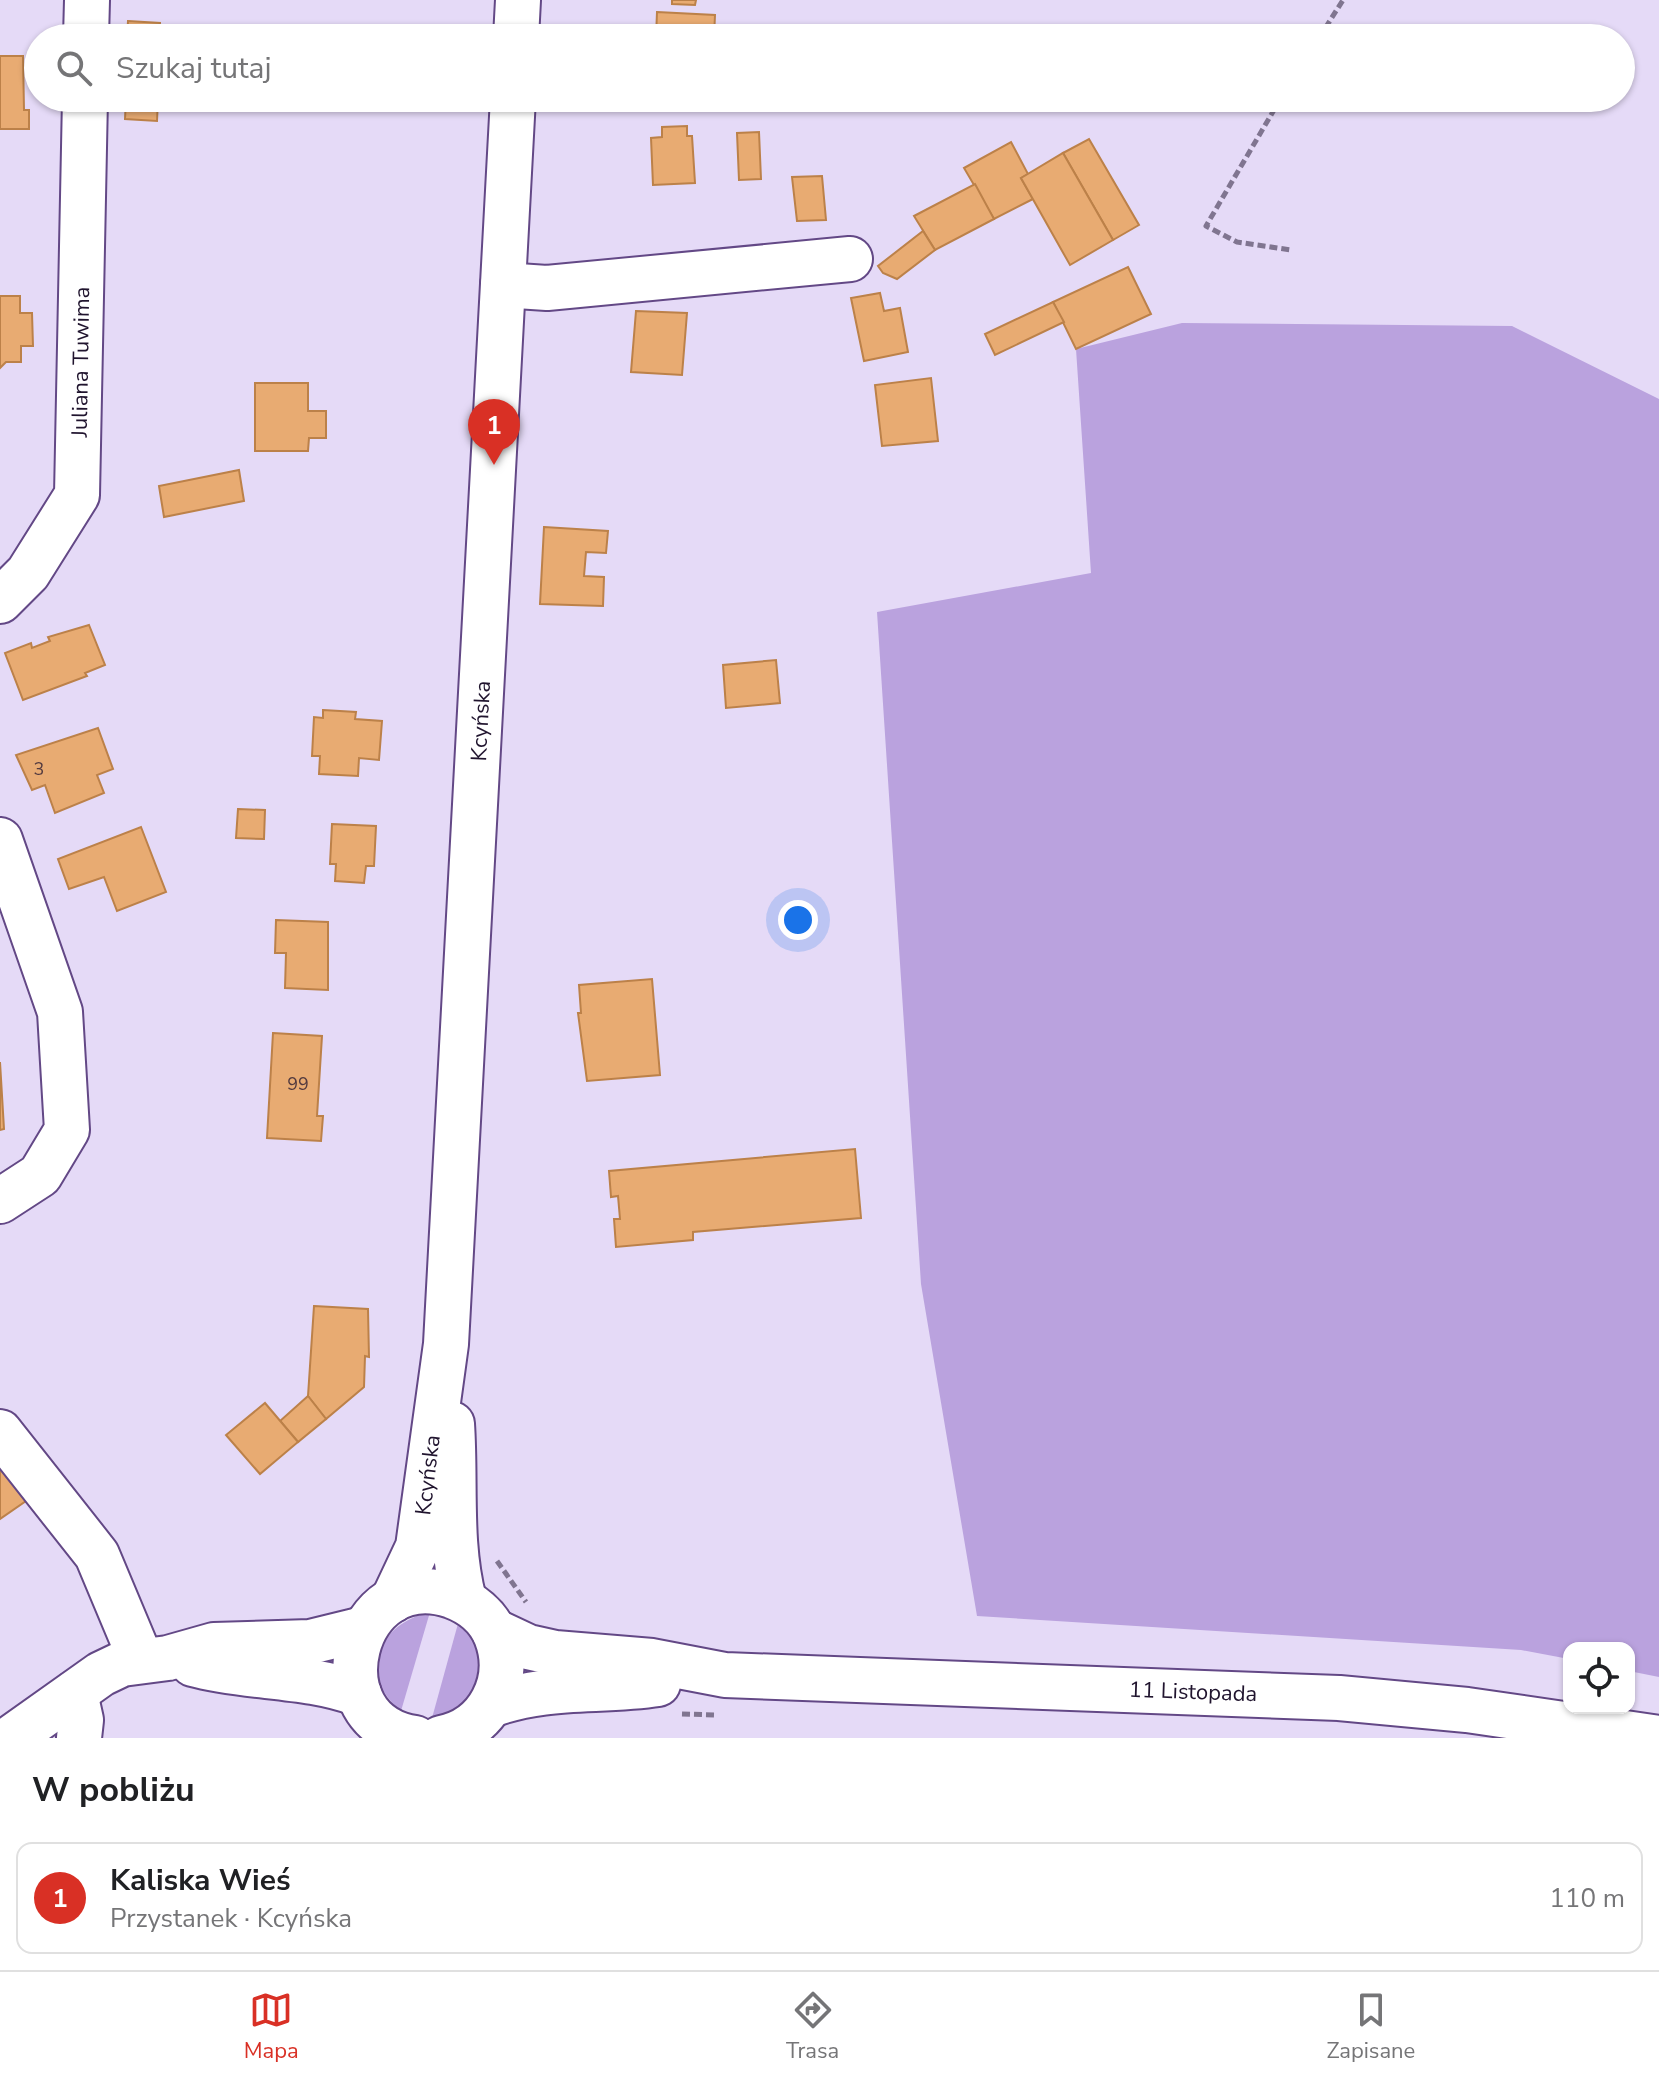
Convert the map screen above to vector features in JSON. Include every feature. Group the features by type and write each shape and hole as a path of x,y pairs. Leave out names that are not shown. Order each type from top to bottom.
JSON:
{"main road":[{"path":"86,24 87,0"},
{"path":"517,24 518,0"},
{"name":"Juliana Tuwima","path":"0,601 28,573 77,495 85,112"},
{"name":"Kcyńska","path":"378,1615 418,1547 446,1344 512,112"},
{"path":"503,285 547,288 850,259"},
{"path":"0,840 60,1012 67,1130 40,1175 0,1201"},
{"name":"Kcyńska","path":"446,1344 456,1478 454,1547 479,1616"},
{"path":"0,1432 97,1555 155,1659"},
{"path":"11,1738 111,1669 214,1645 310,1642 378,1615 416,1592 441,1592 479,1616 503,1668 491,1705 481,1718 413,1729 315,1680 209,1669 155,1659"},
{"path":"378,1615 354,1661 413,1729"},
{"name":"11 Listopada","path":"479,1616 528,1647 555,1653 652,1661 725,1675 1339,1698 1467,1710 1659,1738"},
{"name":"11 Listopada","path":"491,1705 523,1694 557,1689 652,1685 725,1675"},
{"path":"75,1693 81,1720 79,1738"}],"path":[{"path":"1328,24 1343,0"},
{"path":"1273,112 1206,226 1237,242 1291,250"}],"shaded area":[{"path":"1182,323 1512,326 1659,399 1659,1677 1635,1672 1635,1642 1563,1642 1563,1658 1521,1650 977,1616 921,1284 877,612 1091,573 1076,349"},
{"path":"430,1612 401,1711 387,1697 379,1682 379,1652 397,1627"},
{"path":"459,1620 480,1650 483,1664 481,1678 475,1691 464,1702 432,1718"}],"building":[{"path":"672,0 696,0 695,5 672,4"},
{"path":"657,12 715,15 715,24 657,24"},
{"path":"128,21 160,23 160,24 128,24"},
{"path":"0,56 23,56 24,112 29,112 29,129 0,129"},
{"path":"125,112 157,112 157,121 125,119"},
{"path":"687,126 687,136 692,136 695,183 653,185 651,138 662,137 662,127"},
{"path":"759,132 761,179 739,180 737,133"},
{"path":"1089,139 1139,225 1113,240 1063,153"},
{"path":"1011,142 1028,174 1021,178 1033,199 994,219 964,168"},
{"path":"1063,153 1113,240 1070,265 1021,178"},
{"path":"822,176 826,220 797,221 792,177"},
{"path":"975,184 994,219 935,250 914,216"},
{"path":"923,231 935,250 897,279 883,273 878,266"},
{"path":"1128,267 1151,314 1076,349 1053,302"},
{"path":"880,293 884,311 900,308 908,352 864,361 851,298"},
{"path":"0,296 20,296 20,313 32,313 33,346 21,346 21,362 6,362 0,368"},
{"path":"1053,302 1064,322 995,355 985,334"},
{"path":"636,311 687,313 682,375 631,372"},
{"path":"931,378 938,441 882,446 875,385"},
{"path":"255,383 308,383 308,411 326,411 326,438 309,438 308,451 255,451"},
{"path":"239,470 244,501 164,517 159,486"},
{"path":"544,527 608,531 606,553 586,552 584,576 604,577 603,606 540,604"},
{"path":"89,625 105,665 85,673 87,676 23,700 5,653 31,643 32,648 50,641 48,637"},
{"path":"776,660 780,703 726,708 723,665"},
{"path":"323,710 356,712 355,719 382,721 379,760 359,758 358,776 319,774 320,756 312,756 314,717 323,718"},
{"path":"98,728 113,769 97,775 104,793 55,813 45,785 32,790 16,755"},
{"path":"238,809 265,810 264,839 236,838"},
{"path":"332,824 376,826 374,866 366,866 364,883 335,881 336,864 330,864"},
{"path":"141,827 166,892 117,911 104,877 69,889 58,859"},
{"path":"276,920 328,922 328,990 285,988 286,953 275,953"},
{"path":"652,979 660,1075 587,1081 578,1013 581,1013 579,985"},
{"path":"273,1033 322,1036 317,1116 323,1116 321,1141 267,1138"},
{"path":"0,1062 4,1129 0,1130"},
{"path":"855,1149 861,1218 693,1232 693,1240 616,1247 614,1219 620,1219 618,1196 611,1197 609,1171"},
{"path":"314,1306 368,1309 369,1357 365,1356 364,1387 326,1419 308,1396"},
{"path":"308,1396 326,1419 298,1442 280,1421"},
{"path":"265,1403 298,1442 260,1474 226,1435"},
{"path":"0,1463 26,1501 0,1519"}],"place":[{"name":"Kaliska Wieś","path":"494,465"}]}
